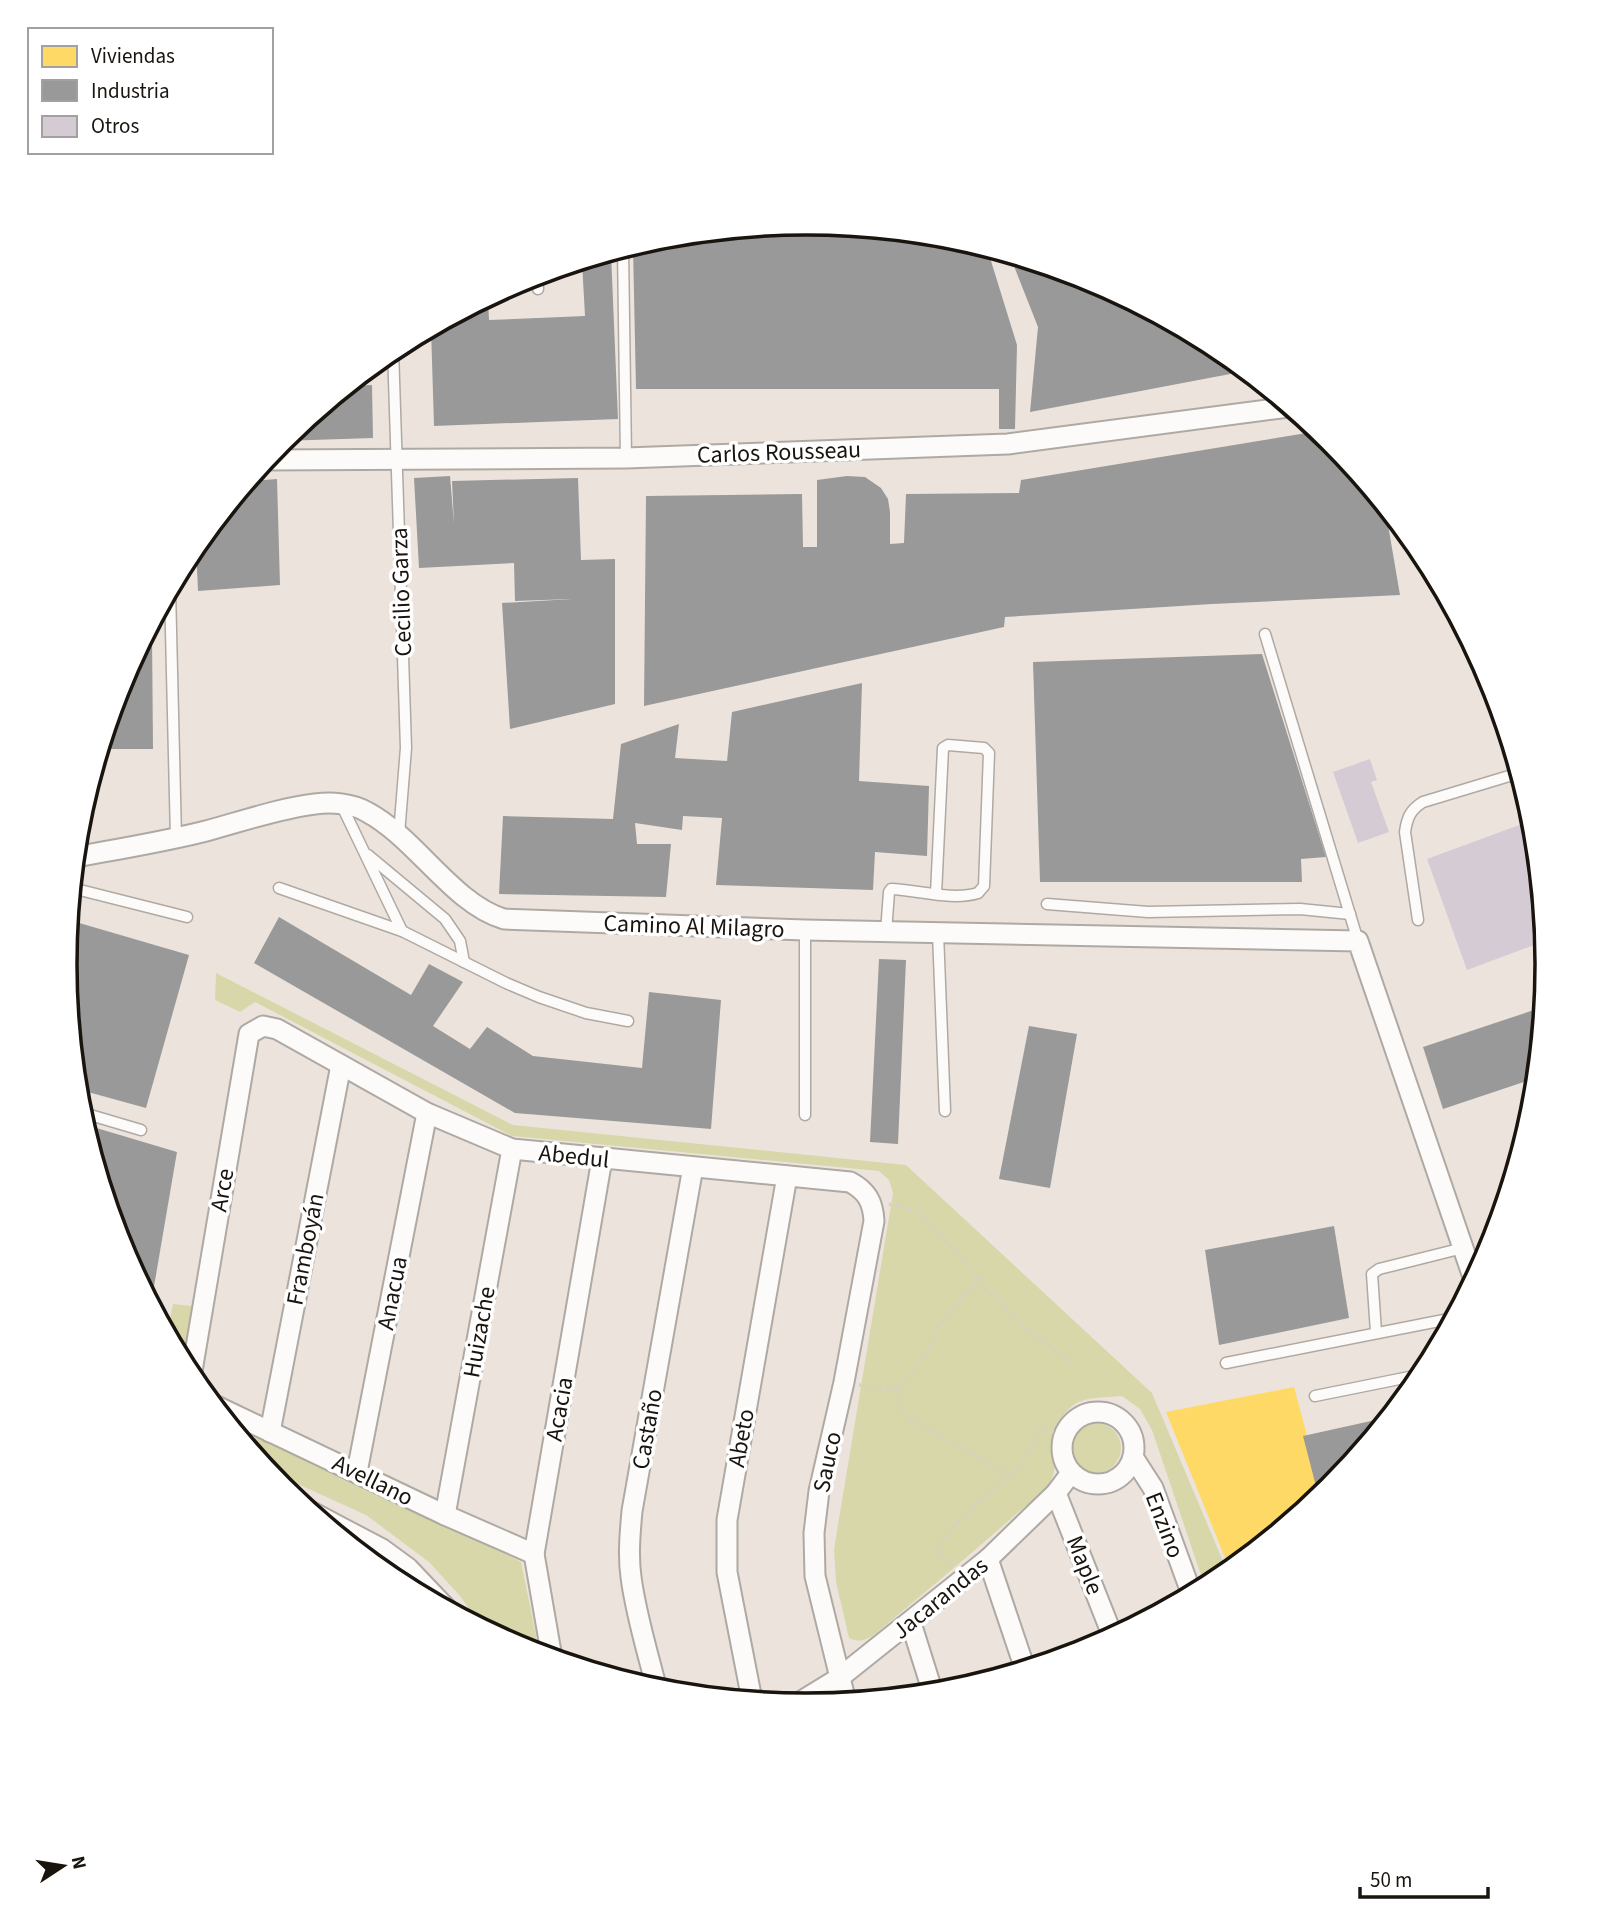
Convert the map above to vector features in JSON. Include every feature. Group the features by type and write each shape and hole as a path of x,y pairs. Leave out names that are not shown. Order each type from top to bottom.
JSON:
{"street":[{"name":"Carlos Rousseau","path":"281,460 626,457 1007,444 1278,408"},
{"name":"Camino Al Milagro","path":"85,855 176,838 315,804 341,803 366,811 399,835 474,905 488,914 504,919 805,930 1358,942"},
{"path":"1358,942 1469,1266"},
{"name":"Arce","path":"194,1360 248,1034 263,1026 277,1029"},
{"name":"Abedul","path":"277,1029 427,1113 512,1149 850,1182 860,1187 870,1199"},
{"name":"Framboyán","path":"270,1432 341,1065"},
{"name":"Anacua","path":"357,1472 427,1113"},
{"name":"Huizache","path":"445,1515 512,1149"},
{"name":"Acacia","path":"550,1647 534,1554 603,1159"},
{"name":"Castaño","path":"654,1677 637,1609 629,1544 693,1167"},
{"name":"Abeto","path":"750,1691 727,1572 727,1520 787,1176"},
{"name":"Sauco","path":"843,1692 815,1576 814,1532 874,1221 870,1199"},
{"path":"1097,1411 1111,1414 1128,1428 1134,1442 1133,1457 1123,1474 1106,1483 1088,1483 1071,1472 1061,1452 1063,1435 1070,1424 1082,1415 1097,1411"},
{"name":"Avellano","path":"233,1414 445,1515 534,1554"},
{"name":"Enzino","path":"1133,1457 1153,1488 1188,1585"},
{"name":"Jacarandas","path":"813,1694 839,1678 911,1623 988,1559 1056,1493 1071,1472"},
{"name":"Maple","path":"1056,1493 1109,1627"},
{"path":"361,1542 382,1549 415,1580"},
{"path":"988,1559 1022,1661"},
{"path":"911,1623 930,1682"}],"lane":[{"path":"623,259 626,457"},
{"name":"Cecilio Garza","path":"394,363 406,748 399,835"},
{"path":"170,608 176,838"},
{"path":"1265,634 1358,942"},
{"path":"887,932 889,890 936,894 973,894 978,893 984,886 989,753 984,748 948,745 943,748 936,894"},
{"path":"1418,920 1405,832 1406,820 1412,808 1423,802 1510,777"},
{"path":"341,803 402,931"},
{"path":"365,853 446,919 460,942 464,962"},
{"path":"279,888 402,931 540,997 586,1013 628,1021"},
{"path":"81,890 187,916"},
{"path":"1047,904 1149,912 1300,909 1350,914"},
{"path":"805,930 805,1115"},
{"path":"938,933 945,1111"},
{"path":"93,1116 141,1130"},
{"path":"1376,1332 1372,1274 1379,1269 1463,1248"},
{"path":"1226,1363 1442,1320"},
{"path":"1315,1396 1407,1377"}],"path":[{"path":"870,1199 917,1211 1029,1331 1074,1365"},
{"path":"896,1391 927,1352 940,1323 979,1280"},
{"path":"844,1382 896,1391"},
{"path":"896,1391 905,1416 1008,1474"},
{"path":"965,1577 942,1555 939,1545 952,1527 1008,1474 1027,1460 1038,1429 1063,1435"}],"green space":[{"path":"216,973 513,1125 906,1165 1152,1393 1223,1562 1202,1577 1152,1430 1140,1409 1122,1396 1088,1399 1071,1407 1057,1427 1054,1473 1044,1490 875,1634 863,1640 849,1638 836,1582 834,1549 893,1193 889,1180 879,1171 512,1136 255,1002 240,1012 215,1000"},
{"path":"173,1304 192,1306 186,1346 175,1329 170,1320"},
{"path":"238,1420 521,1562 537,1642 470,1611 429,1562 366,1515 293,1482"},
{"path":"1086,1424 1106,1424 1120,1438 1120,1458 1106,1472 1086,1472 1072,1458 1072,1438"}],"building: Viviendas":[{"path":"1294,1387 1319,1482 1287,1513 1226,1560 1166,1412"}],"building: Industria":[{"path":"806,235 854,237 901,242 990,259 1017,345 1015,429 999,429 999,389 636,389 633,257 711,242"},
{"path":"611,262 618,419 434,426 431,340 488,309 489,320 585,316 582,271"},
{"path":"1014,266 1085,291 1128,311 1170,333 1233,374 1030,412 1038,327"},
{"path":"363,385 372,385 373,438 300,440 325,416"},
{"path":"1305,433 1354,484 1388,527 1400,595 1005,617 1004,627 644,706 646,496 802,494 803,547 817,547 817,480 847,476 865,477 881,488 888,499 890,544 904,543 906,494 1019,493 1021,480"},
{"path":"450,476 454,524 452,481 578,478 581,560 615,559 615,704 510,729 502,603 572,599 515,601 514,563 419,568 414,478"},
{"path":"277,479 280,585 198,591 197,564 262,480"},
{"path":"152,642 153,749 110,749 132,686"},
{"path":"1262,654 1326,857 1301,859 1302,882 1040,882 1033,662"},
{"path":"862,683 859,781 929,786 927,856 875,852 873,890 716,885 722,818 683,816 682,830 635,823 637,844 671,844 666,897 499,894 503,816 613,819 621,744 679,724 675,758 727,761 732,712"},
{"path":"279,917 411,995 429,964 463,982 433,1026 470,1049 487,1027 533,1056 642,1068 649,992 721,1000 711,1129 515,1113 254,963"},
{"path":"79,923 189,955 146,1108 88,1092 79,1012"},
{"path":"879,959 906,960 898,1144 870,1142"},
{"path":"1533,1010 1525,1082 1443,1109 1423,1047"},
{"path":"1029,1026 1077,1034 1050,1188 999,1179"},
{"path":"96,1128 177,1152 153,1290 116,1199"},
{"path":"1334,1226 1349,1318 1219,1345 1205,1250"},
{"path":"1374,1420 1316,1485 1303,1436"}],"building: Otros":[{"path":"1370,759 1377,780 1371,782 1389,832 1358,843 1333,772"},
{"path":"1521,824 1529,869 1534,945 1467,970 1427,859"}]}
